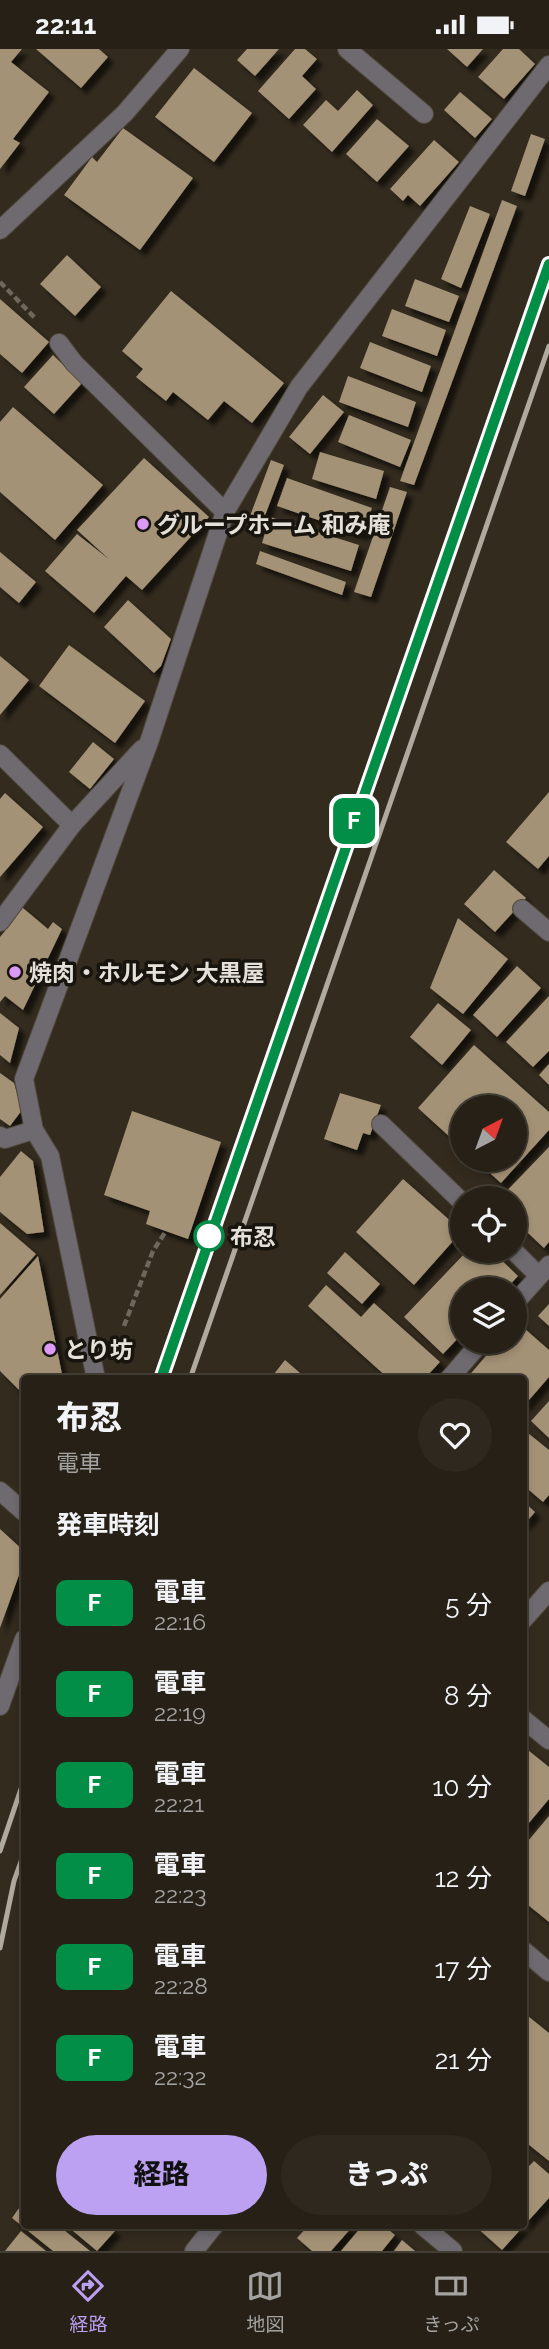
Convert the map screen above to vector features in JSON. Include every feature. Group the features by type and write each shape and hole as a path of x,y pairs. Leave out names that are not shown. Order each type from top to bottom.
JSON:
{"street":[{"path":"0,230 125,113 180,49"},
{"path":"347,49 424,114"},
{"path":"95,1375 50,1156 34,1130 24,1079 149,742 225,512 299,387 549,65"},
{"path":"59,343 74,363 225,512"},
{"path":"0,922 72,825 149,742"},
{"path":"0,754 72,825"},
{"path":"522,909 549,932"},
{"path":"381,1124 450,1190"},
{"path":"0,1136 5,1139 34,1130"},
{"path":"527,1259 544,1270 527,1289"},
{"path":"452,1375 471,1354"},
{"path":"0,1491 21,1510"},
{"path":"527,1616 549,1591"},
{"path":"0,1706 21,1647"},
{"path":"527,1722 549,1740"},
{"path":"527,1953 549,1972"},
{"path":"194,2251 212,2229"},
{"path":"427,2229 453,2251"}],"path":[{"path":"0,282 59,343"},
{"path":"123,1330 153,1251 166,1231"}],"building":[{"path":"0,49 22,49 11,62 49,92 13,139 20,143 0,169"},
{"path":"36,49 99,49 108,57 81,88"},
{"path":"247,49 279,49 255,76 237,60"},
{"path":"295,49 305,49 317,59 302,76 316,89 289,119 258,91"},
{"path":"447,49 483,49 467,67"},
{"path":"503,49 519,49 535,64 504,99 478,77"},
{"path":"194,68 252,113 214,162 155,117"},
{"path":"357,90 373,105 332,152 303,125 326,100 338,111"},
{"path":"460,92 492,119 475,138 444,110"},
{"path":"377,119 409,146 377,182 346,154"},
{"path":"123,128 193,178 140,250 64,195 92,157 97,162"},
{"path":"531,134 545,139 525,196 511,191"},
{"path":"434,140 459,162 420,206 408,195 403,201 390,189"},
{"path":"502,200 517,206 414,485 400,481"},
{"path":"470,206 490,214 461,288 441,279"},
{"path":"67,255 101,287 75,316 40,284"},
{"path":"415,279 459,296 449,322 405,306"},
{"path":"171,291 284,383 252,423 224,401 208,420 173,392 166,401 136,377 143,369 122,351"},
{"path":"0,299 49,342 22,373 0,354"},
{"path":"392,309 446,330 437,356 382,336"},
{"path":"370,342 431,366 422,392 360,368"},
{"path":"53,355 82,383 54,414 24,387"},
{"path":"348,376 416,402 408,427 339,402"},
{"path":"323,395 344,412 310,454 289,437"},
{"path":"13,407 103,485 55,540 0,492 0,422"},
{"path":"349,415 411,440 400,467 338,442"},
{"path":"320,452 384,471 376,499 312,479"},
{"name":"グループホーム 和み庵","path":"144,458 209,517 142,590 126,576 94,613 45,571 77,534 110,560 77,530"},
{"path":"271,460 284,465 260,529 247,524"},
{"path":"287,478 372,508 362,535 277,506"},
{"path":"390,487 407,492 371,597 354,592"},
{"path":"270,517 359,545 351,571 262,543"},
{"path":"260,551 346,582 342,595 256,564"},
{"path":"0,552 36,582 19,603 0,587"},
{"path":"128,600 171,639 161,666 154,673 104,627"},
{"path":"69,645 145,701 115,743 39,686"},
{"path":"0,656 29,680 0,715"},
{"path":"93,742 114,759 90,789 69,772"},
{"path":"549,792 549,856 538,869 506,842"},
{"path":"5,793 43,827 0,877 0,799"},
{"path":"494,870 526,898 495,932 464,904"},
{"path":"17,903 48,929 53,922 62,929 23,1010 5,996 0,1002 0,937 5,931 0,927"},
{"path":"458,918 508,959 463,1014 430,988"},
{"path":"517,966 541,988 497,1037 473,1015"},
{"path":"549,996 549,1051 533,1067 506,1042"},
{"path":"438,1003 471,1030 442,1065 410,1037"},
{"path":"0,1013 19,1028 10,1063 0,1055"},
{"path":"474,1045 549,1112 549,1130 527,1154 527,1095 450,1095 450,1137 418,1108"},
{"path":"549,1064 549,1085 539,1075"},
{"path":"0,1073 14,1083 22,1110 10,1126 0,1119"},
{"path":"340,1093 381,1105 370,1135 363,1133 357,1150 324,1139"},
{"path":"132,1111 221,1142 188,1239 146,1224 150,1211 104,1195"},
{"path":"549,1147 549,1242 544,1248 527,1232 527,1186 512,1186 527,1173"},
{"path":"21,1151 33,1161 44,1232 27,1234 0,1212 0,1177"},
{"path":"490,1173 510,1173 501,1183"},
{"path":"403,1179 450,1220 450,1244 414,1285 356,1232"},
{"path":"0,1223 36,1254 0,1295"},
{"path":"345,1252 380,1284 362,1304 327,1273"},
{"path":"38,1256 62,1375 21,1375 21,1392 0,1371 0,1299"},
{"path":"456,1263 504,1263 518,1276 450,1277 450,1347 443,1354 404,1317"},
{"path":"326,1285 361,1317 374,1303 440,1362 428,1375 385,1375 308,1306"},
{"path":"549,1304 549,1326 538,1316"},
{"path":"527,1331 549,1350 549,1377 527,1402 527,1375 469,1375 488,1354 527,1354"},
{"path":"285,1360 302,1375 273,1375"},
{"path":"549,1401 549,1438 531,1421"},
{"path":"527,1432 549,1450 549,1495 543,1502 527,1488"},
{"path":"527,1505 535,1512 527,1521"},
{"path":"0,1529 21,1548 21,1569 0,1628"},
{"path":"527,1749 549,1767 549,1799 527,1825"},
{"path":"549,1816 549,1922 527,1904 527,1842"},
{"path":"527,2015 549,2033 549,2161 527,2143"},
{"path":"534,2161 549,2174 549,2198 527,2222 527,2168"},
{"path":"21,2205 21,2225 12,2218"},
{"path":"26,2229 63,2229 90,2251 53,2251"},
{"path":"71,2229 115,2231 97,2251"},
{"path":"305,2229 350,2229 331,2251 312,2251 297,2238"},
{"path":"359,2229 388,2229 395,2235 382,2251 341,2251"},
{"path":"478,2229 521,2229 502,2250"},
{"path":"21,2231 46,2251 5,2251"},
{"path":"402,2240 415,2251 394,2251"}],"railway":[{"path":"162,1375 549,264"},
{"path":"191,1375 549,346"},
{"path":"0,1851 21,1789"},
{"path":"0,1948 14,1881 21,1861"}],"train":[{"name":"F","path":"162,1375 549,264"}],"place":[{"name":"グループホーム 和み庵","path":"143,524"},
{"name":"焼肉・ホルモン 大黒屋","path":"15,972"},
{"name":"布忍","path":"209,1236"},
{"name":"とり坊","path":"50,1349"}]}
